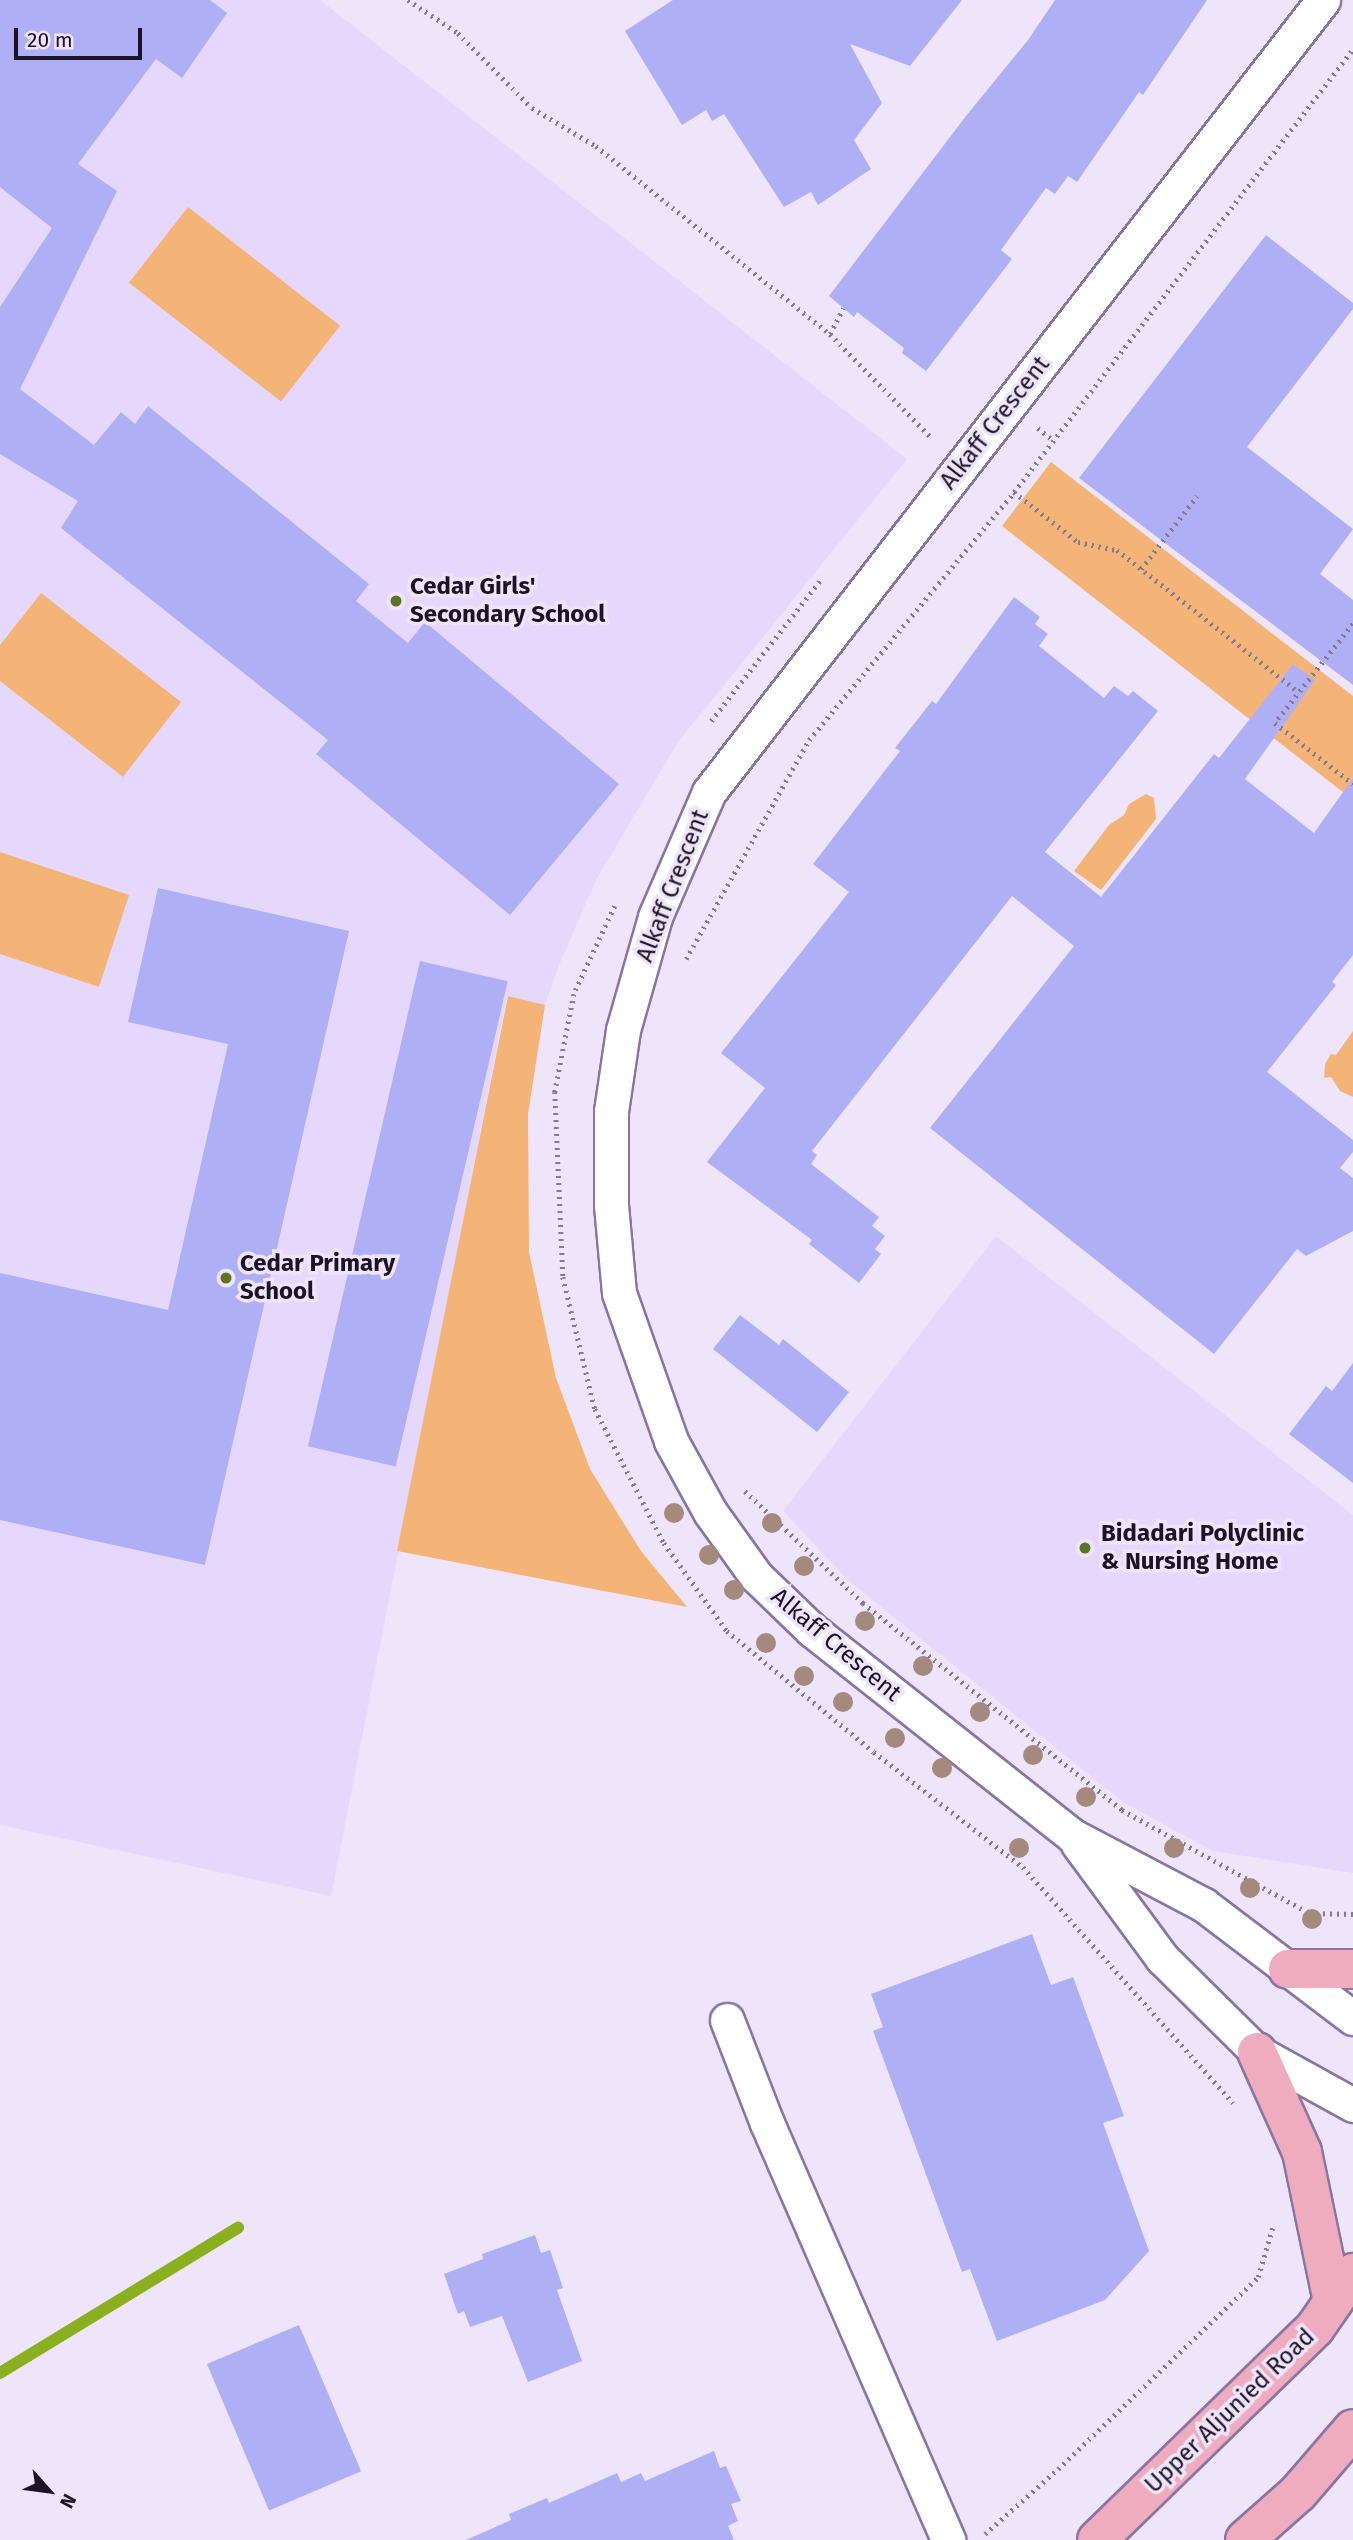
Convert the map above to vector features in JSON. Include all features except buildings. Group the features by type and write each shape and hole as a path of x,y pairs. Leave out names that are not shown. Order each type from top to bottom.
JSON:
{"main road":[{"path":"1288,1969 1353,1969"},
{"path":"1257,2052 1301,2152 1343,2288"},
{"name":"Upper Aljunied Road","path":"1097,2540 1294,2351 1315,2328 1343,2288"},
{"path":"1245,2540 1298,2493 1353,2429"}],"street":[{"name":"Alkaff Crescent","path":"1323,0 709,792 655,917 623,1030 611,1111 611,1205 619,1293 671,1441 710,1512 756,1576 812,1630 1073,1836 1204,1906 1353,2018"},
{"name":"Alkaff Crescent","path":"1073,1836 1162,1958 1257,2052 1353,2105"},
{"path":"727,2021 767,2123 948,2540"}],"path":[{"path":"408,0 458,33 532,108 596,146 830,334 932,438"},
{"path":"684,961 809,740 1014,492 1353,49"},
{"path":"830,334 843,308"},
{"path":"925,447 940,428"},
{"path":"1014,492 1078,542 1117,550 1299,692"},
{"path":"1141,569 1197,496"},
{"path":"705,733 718,709 827,572"},
{"path":"1353,624 1275,723 1353,783"},
{"path":"618,900 574,994 555,1092 563,1276 595,1409 601,1421 664,1543 727,1631 874,1752 1023,1867 1234,2105"},
{"path":"737,1484 863,1603 1122,1810 1309,1913 1353,1914"},
{"path":"979,2540 1058,2469 1258,2277 1273,2225"}],"shaded area":[{"path":"0,0 320,0 907,459 678,742 596,880 559,965 545,1005 507,996 331,1896 0,1825"},
{"path":"188,207 340,326 281,401 129,283"},
{"path":"1051,462 1353,696 1353,800 1002,526"},
{"path":"41,593 181,702 123,777 0,681 0,645"},
{"path":"1146,794 1154,798 1156,819 1101,890 1074,871 1109,825 1124,815 1129,804"},
{"path":"0,852 129,895 99,987 0,954"},
{"path":"508,996 545,1005 528,1114 529,1252 556,1378 590,1469 641,1551 687,1607 397,1551"},
{"path":"1353,1031 1353,1097 1340,1091 1331,1077 1324,1078 1325,1064 1331,1054 1336,1055"},
{"name":"Bidadari Polyclinic & Nursing Home","path":"996,1236 1353,1515 1353,1873 1213,1851 1123,1802 848,1580 783,1511"}],"waterway":[{"path":"0,2373 238,2228"}],"place":[{"name":"Cedar Girls' Secondary School","path":"396,601"},
{"name":"Cedar Primary School","path":"226,1278"},
{"name":"Bidadari Polyclinic & Nursing Home","path":"1085,1548"}]}
